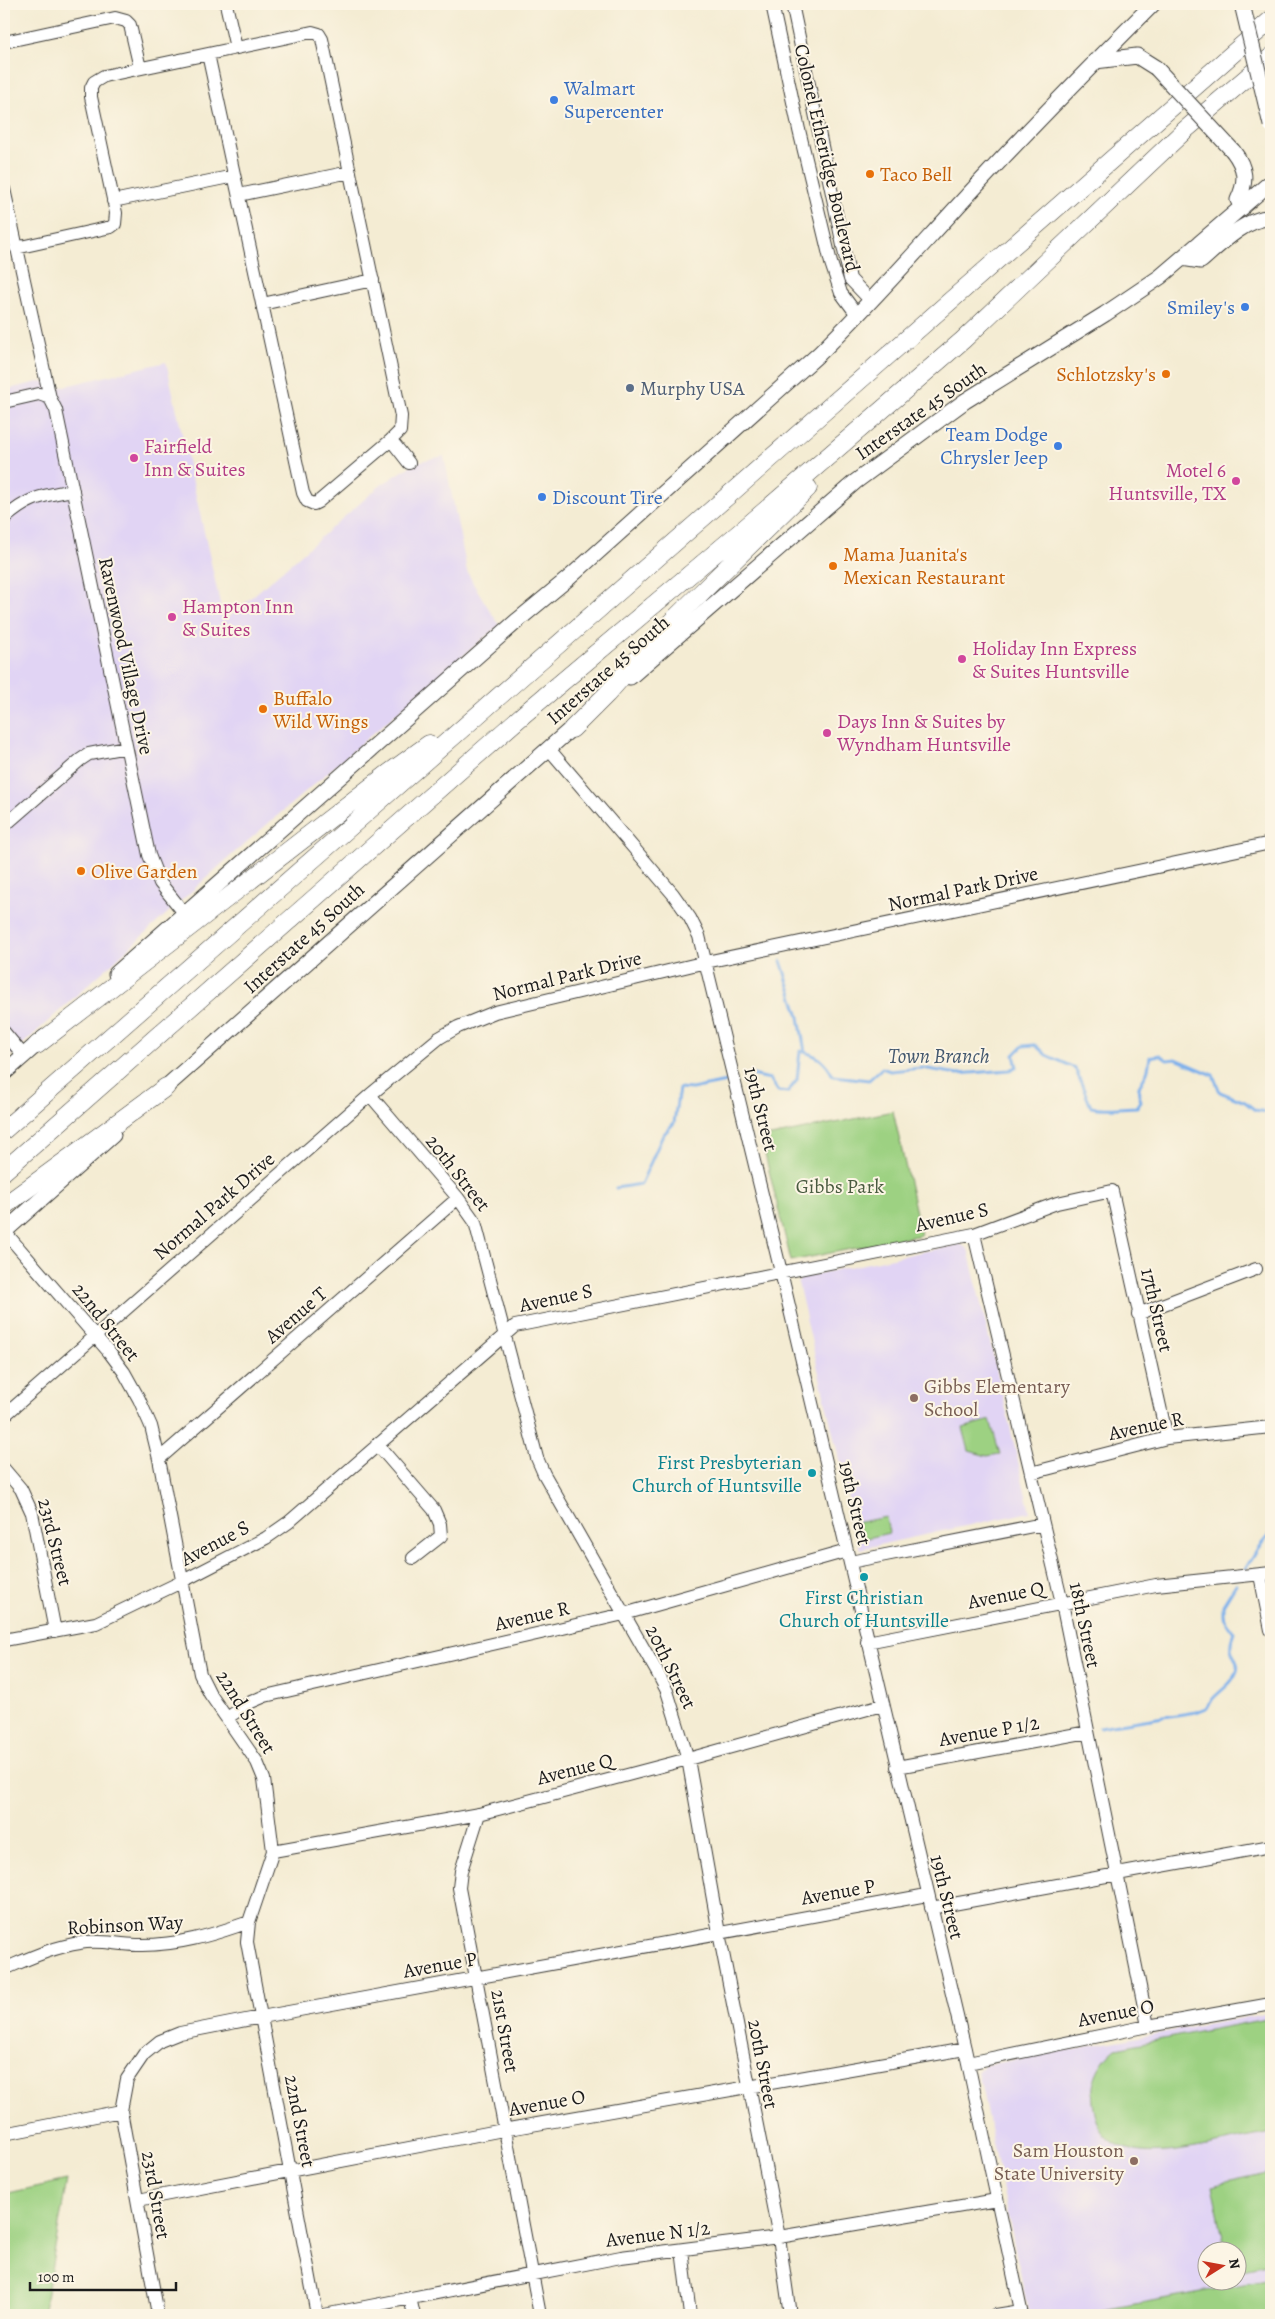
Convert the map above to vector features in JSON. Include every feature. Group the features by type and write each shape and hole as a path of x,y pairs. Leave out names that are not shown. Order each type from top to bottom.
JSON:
{"highway":[{"path":"4,1130 1271,20"},
{"path":"572,729 607,694 662,631 798,497 921,383 963,340 1185,130 1271,57"},
{"path":"4,1170 524,714 745,528 963,340"},
{"path":"30,1050 385,776 511,686"},
{"path":"4,1206 166,1087"}],"main road":[{"path":"4,1073 518,620 577,571 820,353 858,316 968,195 1095,61 1153,4"},
{"path":"1242,4 1271,126 1271,134"},
{"path":"1095,61 1137,56 1156,68 1242,163 1245,175 1244,187 1238,200 1242,208"},
{"name":"Interstate 45 South","path":"4,1232 549,748 855,482 966,401 1105,314 1160,277 1271,182"},
{"path":"1182,258 1201,260 1250,222 1271,218"}],"street":[{"path":"226,4 236,48"},
{"name":"Colonel Etheridge Boulevard","path":"772,4 798,130 831,263 841,293 858,316"},
{"name":"Colonel Etheridge Boulevard","path":"792,4 850,279 871,301"},
{"path":"4,42 115,18 126,21 130,26 140,68"},
{"path":"16,248 111,227 117,219 91,88 98,78 140,68 312,32 319,34 322,39 401,416 400,430 391,440 318,502 314,504 307,501 303,493 208,54"},
{"path":"798,130 818,126"},
{"path":"239,195 350,172"},
{"path":"113,202 234,176"},
{"name":"Ravenwood Village Drive","path":"4,189 50,398 56,410 153,869 160,883 185,914"},
{"path":"262,304 373,280"},
{"path":"4,402 39,394 50,398"},
{"path":"391,440 409,463"},
{"path":"4,519 17,507 34,498 73,490"},
{"path":"4,826 89,754 126,747"},
{"name":"19th Street","path":"549,748 681,904 699,936 781,1272 965,2049 1021,2313"},
{"name":"Normal Park Drive","path":"4,1416 370,1095 439,1038 475,1019 514,1007 706,962 1271,843"},
{"path":"4,1032 30,1050"},
{"name":"20th Street","path":"370,1095 458,1198 475,1222 536,1458 667,1691 688,1759 718,1933 779,2237 790,2315"},
{"name":"Avenue S","path":"4,1640 96,1623 266,1538 289,1522 514,1326 974,1234 1057,1204 1112,1191"},
{"name":"17th Street","path":"1112,1191 1167,1438"},
{"name":"Avenue T","path":"159,1460 458,1198"},
{"name":"22nd Street","path":"4,1232 95,1336 124,1372 140,1399 151,1426 159,1460 200,1674 210,1694 257,1762 264,1780 273,1851 249,1922 248,1942 317,2315"},
{"name":"18th Street","path":"974,1234 1062,1603 1148,2026"},
{"path":"1138,1314 1256,1269"},
{"name":"Avenue R","path":"1031,1473 1167,1438 1271,1428"},
{"path":"377,1444 434,1510 440,1524 441,1536 413,1558"},
{"name":"23rd Street","path":"4,1469 21,1489 32,1513 55,1631"},
{"name":"Avenue R","path":"227,1718 251,1702 265,1696 624,1614 848,1557 1043,1524"},
{"path":"1266,1574 1271,1630"},
{"name":"Avenue Q","path":"868,1642 1156,1584 1266,1574"},
{"name":"Avenue Q","path":"273,1851 479,1814 882,1705"},
{"name":"Avenue P 1/2","path":"897,1766 1088,1732"},
{"name":"21st Street","path":"479,1814 461,1871 459,1888 540,2315"},
{"path":"931,1908 1271,1846"},
{"name":"Avenue P","path":"121,2112 128,2079 144,2054 160,2041 180,2034 261,2017 927,1895"},
{"name":"Robinson Way","path":"4,1969 59,1948 81,1942 100,1941 136,1945 167,1944 203,1938 249,1922"},
{"name":"Avenue O","path":"968,2062 1148,2026 1271,2004"},
{"name":"Avenue O","path":"138,2200 504,2130 965,2049"},
{"path":"4,2134 121,2112"},
{"name":"23rd Street","path":"121,2112 157,2309 156,2315"},
{"name":"Avenue N 1/2","path":"324,2315 531,2273 621,2257 779,2237 997,2200"},
{"path":"682,2250 690,2315"},
{"path":"410,2298 414,2315"},
{"path":"996,2315 1021,2313"}],"shaded area":[{"path":"166,362 224,621 381,485 417,462 444,456 467,571 499,625 235,852 4,1061 4,390 43,381 57,388"},
{"name":"Gibbs Elementary School","path":"960,1244 968,1249 1030,1512 860,1549 798,1283 802,1277"},
{"name":"Sam Houston State University","path":"1271,2013 1271,2315 1029,2315 978,2071 985,2065"}],"green space":[{"name":"Gibbs Park","path":"893,1111 921,1235 791,1261 761,1138"},
{"path":"990,1420 1000,1454 987,1456 969,1451 963,1428"},
{"path":"886,1517 889,1533 859,1540 855,1523"},
{"path":"1271,2018 1271,2133 1171,2152 1136,2151 1120,2146 1107,2137 1098,2123 1092,2094 1097,2072 1105,2059 1116,2048"},
{"path":"1271,2172 1271,2264 1248,2269 1248,2242 1224,2242 1212,2185"},
{"path":"67,2180 43,2315 4,2315 4,2194"},
{"path":"1271,2279 1271,2315 1075,2315 1200,2292 1248,2292 1248,2283"}],"waterway":[{"path":"781,961 799,1017 805,1052"},
{"name":"Town Branch","path":"752,1075 770,1079 778,1091 788,1092 797,1080 800,1051 820,1059 833,1076 869,1080 882,1068 890,1071 922,1068 958,1074 1010,1070 1017,1067 1014,1055 1023,1046 1035,1045 1046,1055 1075,1068 1091,1107 1137,1107 1141,1101 1139,1086 1147,1072 1150,1057 1160,1055 1167,1060 1176,1059 1213,1075 1220,1092 1245,1102 1255,1110 1271,1113"},
{"name":"Town Branch","path":"616,1188 641,1184 663,1135 674,1123 679,1088 692,1089 726,1082"},
{"path":"1246,1568 1258,1548 1271,1533"},
{"path":"1099,1727 1196,1712 1206,1708 1213,1698 1231,1682 1238,1667 1231,1646 1234,1633 1223,1615 1223,1605 1236,1584"}],"place":[{"name":"Walmart Supercenter","path":"554,100"},
{"name":"Taco Bell","path":"870,174"},
{"name":"Smiley's","path":"1245,307"},
{"name":"Schlotzsky's","path":"1166,374"},
{"name":"Murphy USA","path":"630,388"},
{"name":"Team Dodge Chrysler Jeep","path":"1058,446"},
{"name":"Fairfield Inn & Suites","path":"134,458"},
{"name":"Motel 6 Huntsville, TX","path":"1236,481"},
{"name":"Discount Tire","path":"542,497"},
{"name":"Mama Juanita's Mexican Restaurant","path":"833,566"},
{"name":"Hampton Inn & Suites","path":"172,617"},
{"name":"Holiday Inn Express & Suites Huntsville","path":"962,659"},
{"name":"Buffalo Wild Wings","path":"263,709"},
{"name":"Days Inn & Suites by Wyndham Huntsville","path":"827,733"},
{"name":"Olive Garden","path":"81,871"},
{"name":"Gibbs Elementary School","path":"914,1398"},
{"name":"First Presbyterian Church of Huntsville","path":"812,1473"},
{"name":"First Christian Church of Huntsville","path":"864,1577"},
{"name":"Sam Houston State University","path":"1134,2161"}]}
